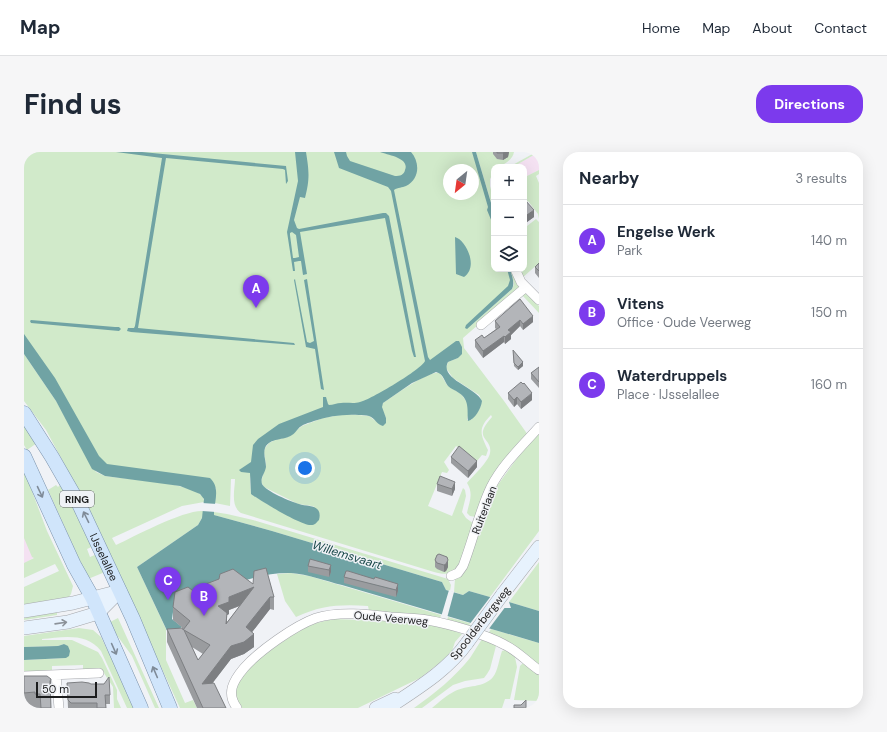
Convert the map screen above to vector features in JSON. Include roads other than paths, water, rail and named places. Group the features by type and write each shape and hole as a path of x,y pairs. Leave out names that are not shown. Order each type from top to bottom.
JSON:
{"main road":[{"name":"IJsselallee","path":"24,413 80,504 120,591 170,708"},
{"name":"RING","path":"24,456 74,565 92,597 141,708"},
{"name":"Spoolderbergweg","path":"388,708 437,674 451,662 539,548"},
{"path":"24,611 72,603 120,591"},
{"path":"24,628 68,622 98,613 120,591"},
{"name":"Spoolderbergweg","path":"376,708 413,691"}],"street":[{"path":"516,272 520,279 539,300"},
{"path":"481,325 526,286"},
{"name":"Ruiterlaan","path":"451,576 458,573 463,566 484,504 495,481 521,447 539,427"},
{"name":"Oude Veerweg","path":"237,708 232,697 231,688 236,678 247,665 274,643 298,627 317,618 338,614 372,614 442,623 507,645 539,670"},
{"path":"24,676 99,673"},
{"path":"56,675 59,708"}],"water":[{"path":"116,152 142,152 286,166 288,181 286,184 285,170 283,169 166,158 138,328 294,343 295,345 127,331 128,328 134,328 135,326 162,158"},
{"path":"295,152 306,152 308,185 305,198 300,197 294,220 297,228 299,229 383,213 386,213 389,216 416,357 414,357 412,351 385,218 300,232 307,274 303,275 301,261 294,262 295,271 293,271 287,232 298,181","holes":["292,232 296,235 299,257 293,258 290,233"]},
{"path":"334,152 346,152 350,161 395,176 403,174 406,166 401,160 380,152 411,152 414,156 417,170 414,179 406,186 394,190 428,357 430,360 456,341 459,341 462,347 462,354 458,358 448,362 447,368 453,378 473,391 482,401 477,413 471,420 468,421 465,399 459,393 450,388 442,376 436,372 412,383 383,403 382,407 386,418 386,423 383,426 373,418 364,415 336,416 320,419 306,424 300,427 289,437 270,442 264,450 266,467 262,478 262,484 268,490 285,499 317,509 320,515 319,520 311,525 290,517 251,494 250,473 241,472 239,470 251,462 253,445 258,439 279,424 323,407 323,397 326,397 329,405 355,403 366,400 395,384 422,365 425,361 391,191 388,187 339,168"},
{"path":"472,152 476,152 491,203 491,220 487,210 488,207 479,176 479,164 475,164"},
{"path":"455,237 459,239 467,248 471,261 468,273 464,277 456,274"},
{"path":"508,272 511,272 512,277 512,289 467,329 465,328 466,325 508,286 510,280"},
{"path":"295,279 307,342 310,343 314,341 304,280 307,279 324,390 321,389 315,349 306,347"},
{"path":"31,320 119,327 121,329 119,331 31,323"},
{"name":"Willemsvaart","path":"24,334 55,378 99,456 107,464 210,478 215,485 216,490 214,515 442,582 446,590 463,595 469,591 490,597 504,608 511,608 509,602 539,611 539,643 342,585 310,576 291,573 280,573 258,577 204,594 200,591 174,605 172,619 182,627 169,635 137,567 198,525 202,518 204,499 200,494 180,486 105,476 92,469 56,401 24,354"},
{"path":"64,644 68,646 70,651 69,656 66,658 24,660 24,647 58,646"}],"place":[{"name":"Engelse Werk","path":"256,308"},
{"name":"Waterdruppels","path":"168,600"},
{"name":"Vitens","path":"204,616"}]}
